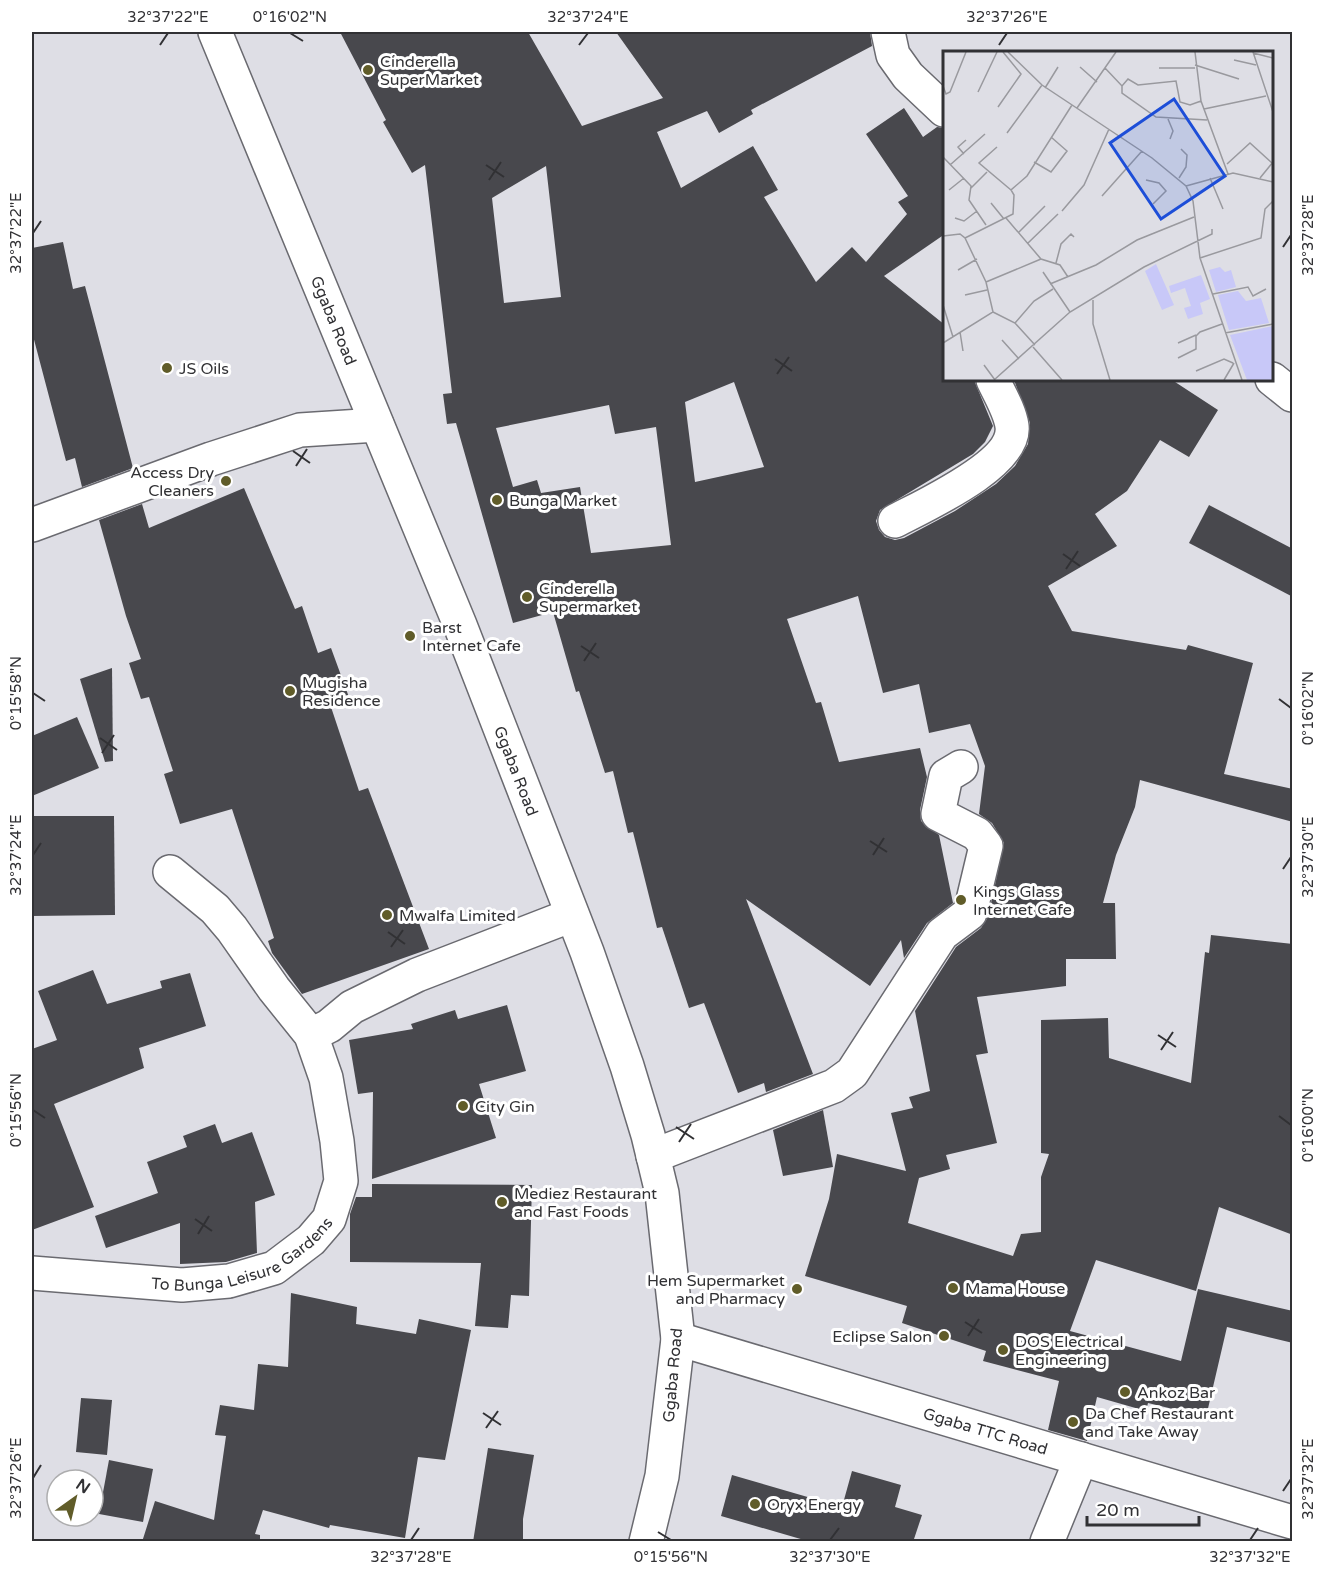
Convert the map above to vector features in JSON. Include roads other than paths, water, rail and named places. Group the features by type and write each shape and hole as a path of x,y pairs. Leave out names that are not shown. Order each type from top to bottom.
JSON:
{"street":[{"name":"Ggaba Road","path":"215,32 460,624 572,915 627,1066 653,1156 662,1193 671,1258 678,1340 662,1476 646,1542"},
{"path":"888,32 893,55 908,76 943,108"},
{"path":"1273,380 1293,395"},
{"path":"895,521 971,480 1003,451 1011,438 1012,426 993,381"},
{"path":"32,525 211,459 300,430 377,425"},
{"path":"653,1156 834,1086 852,1073 942,934 970,913 986,846 977,834 938,814 946,776 961,767"},
{"name":"To Bunga Leisure Gardens","path":"32,1273 182,1285 229,1281 274,1268 311,1240 329,1219 341,1181 326,1078 311,1035 215,909 170,872"},
{"path":"311,1035 330,1026 352,1007 417,975 572,915"},
{"name":"Ggaba TTC Road","path":"678,1340 1293,1522"},
{"path":"1047,1542 1081,1459"}],"place":[{"name":"Cinderella SuperMarket","path":"368,70"},
{"name":"JS Oils","path":"167,368"},
{"name":"Access Dry Cleaners","path":"226,481"},
{"name":"Bunga Market","path":"497,500"},
{"name":"Cinderella Supermarket","path":"527,597"},
{"name":"Barst Internet Cafe","path":"410,636"},
{"name":"Mugisha Residence","path":"290,691"},
{"name":"Kings Glass Internet Cafe","path":"961,900"},
{"name":"Mwalfa Limited","path":"387,915"},
{"name":"City Gin","path":"463,1106"},
{"name":"Mediez Restaurant and Fast Foods","path":"502,1202"},
{"name":"Mama House","path":"953,1288"},
{"name":"Hem Supermarket and Pharmacy","path":"797,1289"},
{"name":"Eclipse Salon","path":"944,1336"},
{"name":"DOS Electrical Engineering","path":"1003,1350"},
{"name":"Ankoz Bar","path":"1125,1392"},
{"name":"Da Chef Restaurant and Take Away","path":"1073,1422"},
{"name":"Oryx Energy","path":"755,1504"}]}
